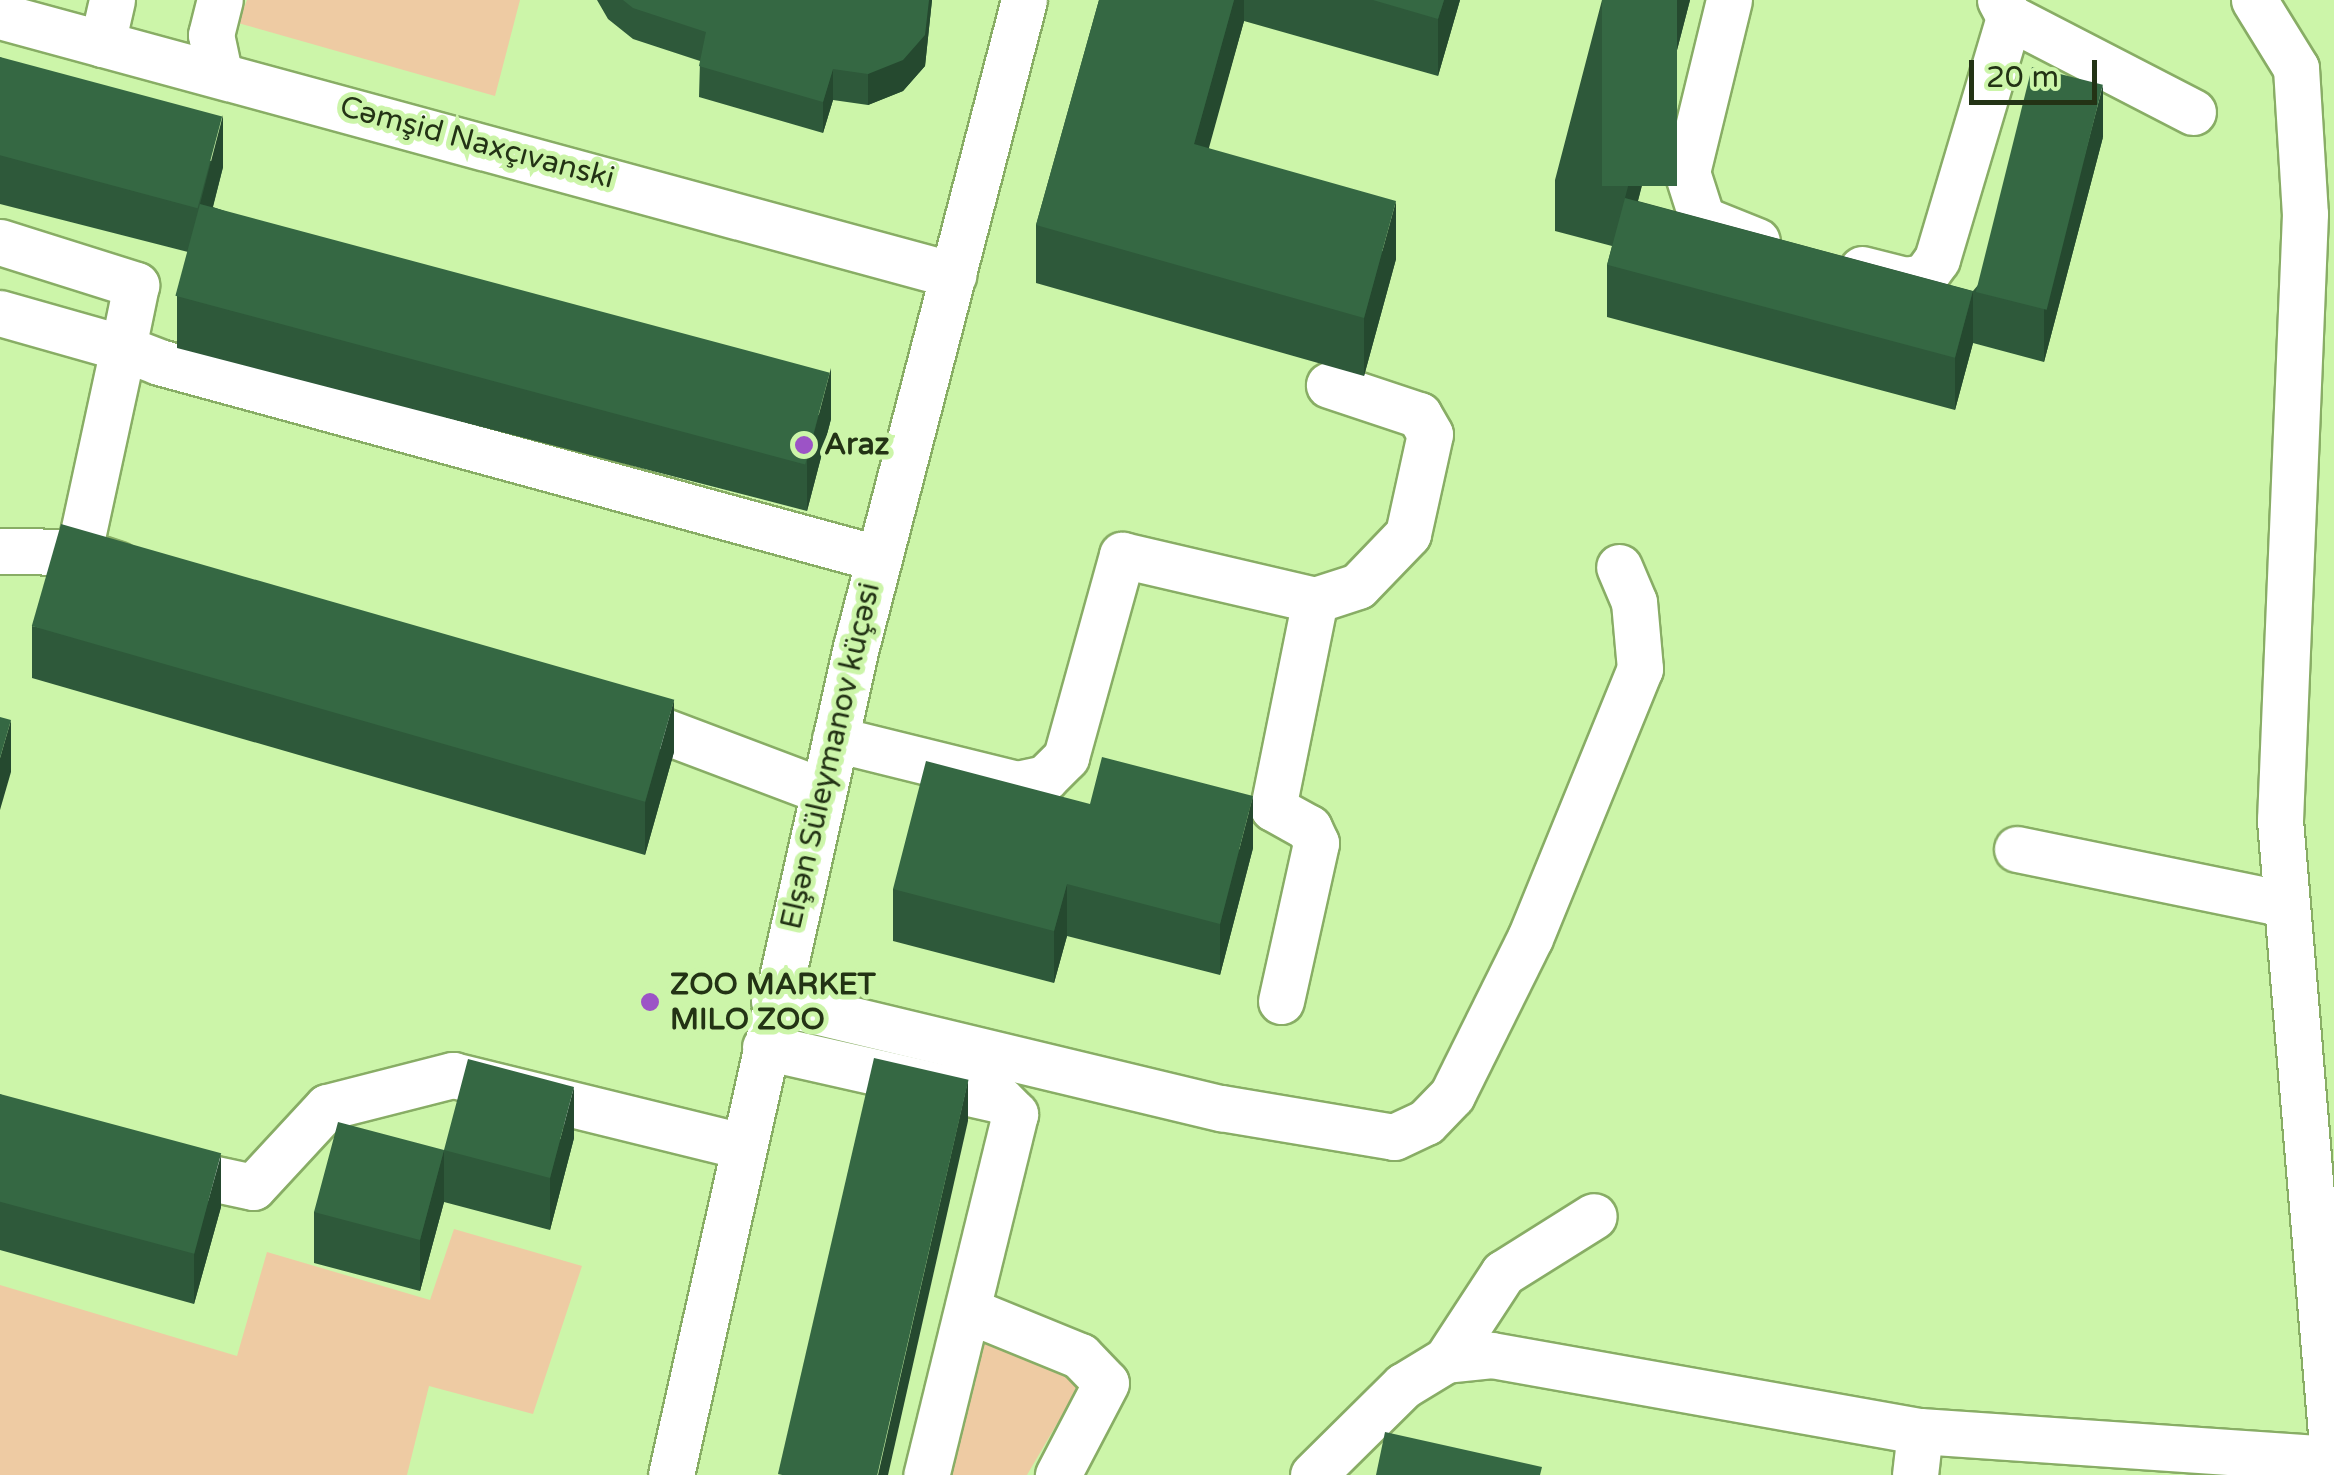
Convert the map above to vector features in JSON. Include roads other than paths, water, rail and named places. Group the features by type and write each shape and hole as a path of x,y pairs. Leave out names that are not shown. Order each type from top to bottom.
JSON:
{"street":[{"path":"102,44 112,0"},
{"path":"219,72 211,36 220,0"},
{"name":"Elşən Süleymanov küçəsi","path":"671,1475 822,791 878,558 1024,0"},
{"path":"1729,0 1686,172 1702,219 1818,257 1924,277 2004,8 2193,112"},
{"path":"1446,1360 1548,1361 1920,1431 2331,1465 2280,820 2304,214 2315,73 2254,0"},
{"name":"Cəmşid Naxçıvanski","path":"0,16 219,72 952,275"},
{"path":"0,242 136,285 79,552"},
{"path":"0,312 878,558"},
{"path":"835,739 1017,784 1085,762 1122,554 1315,600 1358,586 1408,534 1430,434 1419,416 1329,385"},
{"path":"0,551 79,552 169,580"},
{"path":"774,1001 1221,1108 1394,1137 1426,1122 1452,1094 1530,938 1640,669 1634,602 1618,567"},
{"path":"1281,1001 1316,843 1254,804 1315,600"},
{"path":"568,695 822,791"},
{"path":"2017,849 2286,904"},
{"path":"764,1046 1000,1100 1016,1114 970,1311 926,1475"},
{"path":"111,1152 240,1190 328,1108 453,1075 743,1146"},
{"path":"1313,1475 1403,1386 1446,1360 1503,1273 1594,1216"},
{"path":"970,1311 1080,1356 1106,1383 1058,1475"},
{"path":"1914,1475 1920,1431"}],"place":[{"name":"Araz","path":"804,445"},
{"name":"ZOO MARKET MILO ZOO","path":"650,1002"}]}
